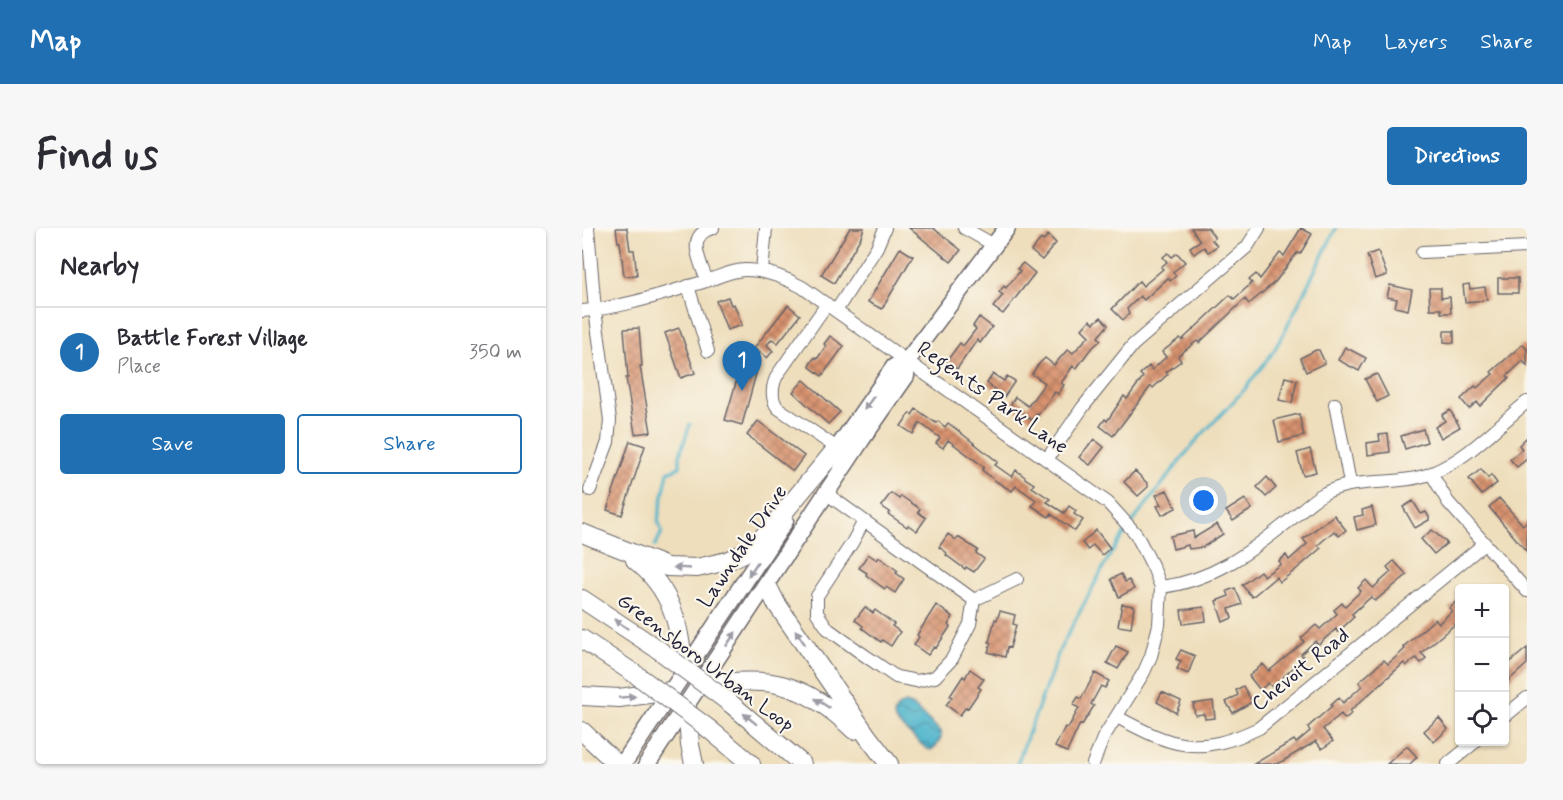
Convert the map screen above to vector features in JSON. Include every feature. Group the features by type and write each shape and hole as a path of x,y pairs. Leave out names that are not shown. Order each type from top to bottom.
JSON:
{"highway":[{"path":"582,532 658,565 676,568 711,566 739,556 765,535 837,448"},
{"path":"621,550 648,571 667,598 680,632 694,764"},
{"path":"767,585 776,603 889,764"},
{"name":"Greensboro Urban Loop","path":"582,599 659,650 730,703 802,764"},
{"path":"582,639 638,676 709,729 751,764"},
{"path":"582,696 619,698 732,681 758,681 791,688 822,702 855,731 868,737"},
{"path":"582,731 617,764"}],"main road":[{"name":"Lawndale Drive","path":"647,764 685,689 837,448 894,367 907,362 1008,228"},
{"name":"Lawndale Drive","path":"623,764 767,585 906,376 907,362"}],"street":[{"path":"588,228 595,310 610,420 608,442 590,490"},
{"path":"707,281 697,249 696,233 713,228"},
{"path":"762,271 766,228"},
{"path":"837,448 778,408 773,398 773,386 777,374 877,247 885,228"},
{"path":"964,228 994,245"},
{"path":"1047,459 1083,407 1133,345 1247,247 1258,228"},
{"path":"1422,252 1527,247"},
{"name":"Regents Park Lane","path":"582,312 707,281 735,271 762,271 788,279 1096,493 1122,517 1144,546 1161,587 1159,625 1151,656 1103,738 1093,764"},
{"path":"688,286 708,351"},
{"path":"1161,587 1177,585 1200,577 1237,560 1323,493 1350,483 1406,479 1431,473 1462,456 1527,402"},
{"path":"1335,404 1350,483"},
{"path":"1431,473 1448,502 1527,591"},
{"path":"827,494 974,600"},
{"path":"864,521 817,596 818,613 828,628 843,639 896,677 917,681 935,677 952,659 970,624 974,600"},
{"name":"Chevoit Road","path":"1117,717 1156,738 1176,744 1196,746 1236,739 1259,728 1484,544"},
{"path":"974,600 1017,579"},
{"path":"1509,713 1527,698"},
{"path":"1448,764 1469,746"}],"water":[{"path":"905,703 913,706 940,731 941,737 931,750 896,722 894,716 896,711"}],"building":[{"path":"616,228 627,228 630,250 634,250 637,275 624,276"},
{"path":"850,228 864,228 834,283 821,275"},
{"path":"909,228 933,228 961,250 951,262"},
{"path":"1191,228 1208,228 1217,246 1208,252 1204,247 1194,254 1190,247 1200,241"},
{"path":"1301,228 1312,234 1300,254 1297,253 1276,281 1249,304 1245,299 1199,343 1197,341 1178,356 1181,361 1166,372 1168,374 1153,388 1151,386 1113,436 1100,426 1105,419 1107,421 1124,396 1127,399 1143,377 1140,374 1149,366 1152,370 1166,357 1162,352 1180,338 1182,340 1230,295 1234,299 1252,283 1249,280 1256,274 1260,279 1280,253 1284,256"},
{"path":"1048,235 1056,243 1042,260 1031,251 1041,239 1043,241"},
{"path":"900,248 913,256 882,309 868,302"},
{"path":"1378,251 1387,275 1375,279 1367,255"},
{"path":"1168,253 1172,257 1177,253 1185,262 1173,272 1176,276 1170,281 1168,278 1144,300 1140,296 1127,309 1129,314 1123,320 1112,309 1139,281 1143,286 1163,269 1161,267 1167,262 1163,257"},
{"path":"1023,263 1035,273 1003,314 993,307 1003,295 999,292 1004,286 1006,288 1020,271 1017,269"},
{"path":"1498,278 1518,278 1518,293 1498,293"},
{"path":"1469,284 1470,289 1485,287 1487,300 1465,302 1463,285"},
{"path":"1390,285 1412,290 1408,310 1395,307 1397,299 1387,297"},
{"path":"1429,288 1441,288 1441,298 1450,297 1451,313 1441,313 1441,309 1430,309"},
{"path":"728,297 731,305 734,304 742,325 727,330 716,301"},
{"path":"788,305 800,315 778,343 772,339 767,345 773,351 767,358 754,348"},
{"path":"979,317 992,327 980,343 977,340 957,369 946,362 960,343 963,346 976,329 973,326"},
{"path":"1101,317 1108,325 1098,337 1101,340 1089,351 1076,369 1073,366 1061,383 1064,385 1058,394 1055,392 1038,415 1032,420 1010,406 1015,397 1028,406 1045,383 1032,374 1037,366 1045,358 1054,365 1068,349 1073,353 1089,336 1082,329 1090,320 1094,323"},
{"path":"639,328 642,366 640,366 651,432 635,434 626,378 628,378 624,329"},
{"path":"679,328 695,373 681,378 665,333"},
{"path":"1444,331 1454,331 1454,343 1444,342"},
{"path":"830,336 844,346 822,376 810,367 810,364 815,357 817,359"},
{"path":"1523,344 1527,349 1527,366 1523,361 1480,406 1477,402 1469,409 1461,399 1493,374 1491,372"},
{"path":"1345,347 1366,358 1359,371 1338,360"},
{"path":"1319,350 1325,363 1306,372 1300,358"},
{"path":"737,357 759,363 742,425 725,420 738,376 732,374"},
{"path":"993,374 1004,381 1007,376 1015,381 1004,397 987,383"},
{"path":"1377,374 1388,396 1377,402 1365,379"},
{"path":"1285,377 1297,380 1292,403 1279,400"},
{"path":"804,380 840,412 828,424 793,392"},
{"path":"916,409 945,427 948,423 998,462 995,465 1012,477 1016,470 1034,484 1032,487 1050,499 1047,502 1064,513 1069,506 1076,511 1074,514 1083,520 1075,531 1051,514 1049,517 1032,506 1036,500 1016,486 1012,491 997,482 982,470 984,467 948,440 943,448 936,443 940,438 920,423 913,434 901,426 910,413 912,415"},
{"path":"1450,410 1460,427 1441,438 1435,427 1445,421 1442,415"},
{"path":"1299,414 1304,436 1279,442 1274,420"},
{"path":"758,421 804,456 793,471 747,435"},
{"path":"1423,429 1427,442 1405,449 1401,436"},
{"path":"1388,434 1390,452 1368,455 1367,443 1380,441 1379,435"},
{"path":"1527,437 1527,459 1517,467 1510,459 1522,449 1519,445"},
{"path":"1094,439 1104,447 1090,465 1079,457"},
{"path":"630,441 645,446 622,515 607,510"},
{"path":"1310,449 1316,472 1303,475 1297,453"},
{"path":"1481,469 1488,478 1491,475 1497,483 1482,495 1469,479"},
{"path":"1135,471 1148,484 1148,487 1138,496 1124,482"},
{"path":"1267,477 1276,488 1266,497 1257,487"},
{"path":"1167,490 1176,508 1162,515 1157,506 1161,505 1156,495"},
{"path":"891,493 899,499 901,496 920,509 918,512 926,518 917,531 888,514 890,512 881,506"},
{"path":"1499,498 1523,525 1527,521 1527,552 1489,507"},
{"path":"1245,499 1252,509 1233,521 1226,511"},
{"path":"1413,501 1421,514 1426,512 1429,517 1429,520 1415,528 1403,507"},
{"path":"1372,507 1376,525 1357,530 1354,517 1363,515 1362,510"},
{"path":"1334,515 1346,530 1339,536 1334,531 1318,545 1321,548 1298,568 1280,582 1276,577 1252,597 1242,585 1260,571 1264,576 1281,564 1279,561 1286,555 1289,560 1307,544 1303,539"},
{"path":"1217,524 1223,534 1203,547 1189,549 1188,545 1173,549 1170,536 1193,531 1194,538"},
{"path":"1096,530 1110,548 1102,555 1093,545 1088,550 1082,543"},
{"path":"1432,530 1447,543 1434,554 1421,539"},
{"path":"948,534 956,540 958,537 978,550 976,553 984,559 974,572 966,567 965,569 939,547"},
{"path":"868,554 877,560 879,557 898,571 896,573 904,579 895,593 886,587 885,589 859,568"},
{"path":"1394,561 1407,575 1375,601 1371,597 1352,614 1354,617 1338,632 1336,629 1318,645 1315,641 1301,654 1304,658 1272,687 1268,683 1260,690 1249,676 1263,664 1269,671 1304,642 1301,638 1316,625 1320,629 1337,614 1334,610 1342,603 1345,606 1361,591 1358,588 1366,580 1373,588 1391,572 1387,567"},
{"path":"1121,574 1125,582 1129,580 1134,589 1119,597 1111,579"},
{"path":"1235,588 1242,604 1229,609 1232,618 1223,622 1216,601 1229,596 1227,591"},
{"path":"1455,603 1455,624 1421,653 1426,658 1421,663 1416,658 1406,666 1404,663 1350,711 1352,713 1345,719 1341,714 1323,729 1333,741 1322,749 1316,741 1278,764 1254,764 1294,740 1296,743 1310,731 1308,727 1331,705 1339,698 1343,703 1362,686 1359,682 1384,660 1388,664 1405,649 1403,647 1435,619 1439,623 1452,611 1449,608"},
{"path":"1122,604 1134,606 1131,628 1118,626"},
{"path":"936,605 953,617 948,625 950,627 936,648 934,647 928,655 914,645 919,637 917,635"},
{"path":"865,607 873,613 875,610 894,624 892,626 900,632 891,646 882,640 881,642 855,620"},
{"path":"1204,607 1206,621 1183,624 1181,610"},
{"path":"1000,611 1015,615 1013,624 1016,625 1010,648 1007,647 1005,657 988,652 995,619 997,620"},
{"path":"1116,646 1128,652 1118,669 1107,663"},
{"path":"1527,648 1527,664 1509,680 1509,663"},
{"path":"1181,650 1195,656 1188,674 1177,669 1181,661 1176,659"},
{"path":"970,669 984,679 978,687 981,689 968,708 966,707 960,715 946,705 963,676 965,678"},
{"path":"1095,673 1109,681 1105,688 1101,686 1091,704 1094,706 1082,725 1080,724 1067,752 1055,747 1065,727 1068,728 1079,708 1073,705 1078,697 1081,699"},
{"path":"1243,686 1252,702 1233,713 1226,702 1238,695 1236,690"},
{"path":"1162,692 1181,701 1176,713 1157,702"},
{"path":"1213,701 1215,718 1205,719 1204,714 1195,715 1193,704"},
{"path":"1439,718 1448,729 1434,742 1424,731"},
{"path":"1407,746 1417,757 1410,764 1387,764"}],"waterway":[{"path":"1132,523 1194,443 1245,389 1273,352 1336,228"},
{"path":"655,546 662,532 658,520 668,472 680,467 680,454 690,424"},
{"path":"1017,764 1060,649 1109,557 1128,528"}],"place":[{"name":"Battle Forest Village","path":"742,391"}]}
